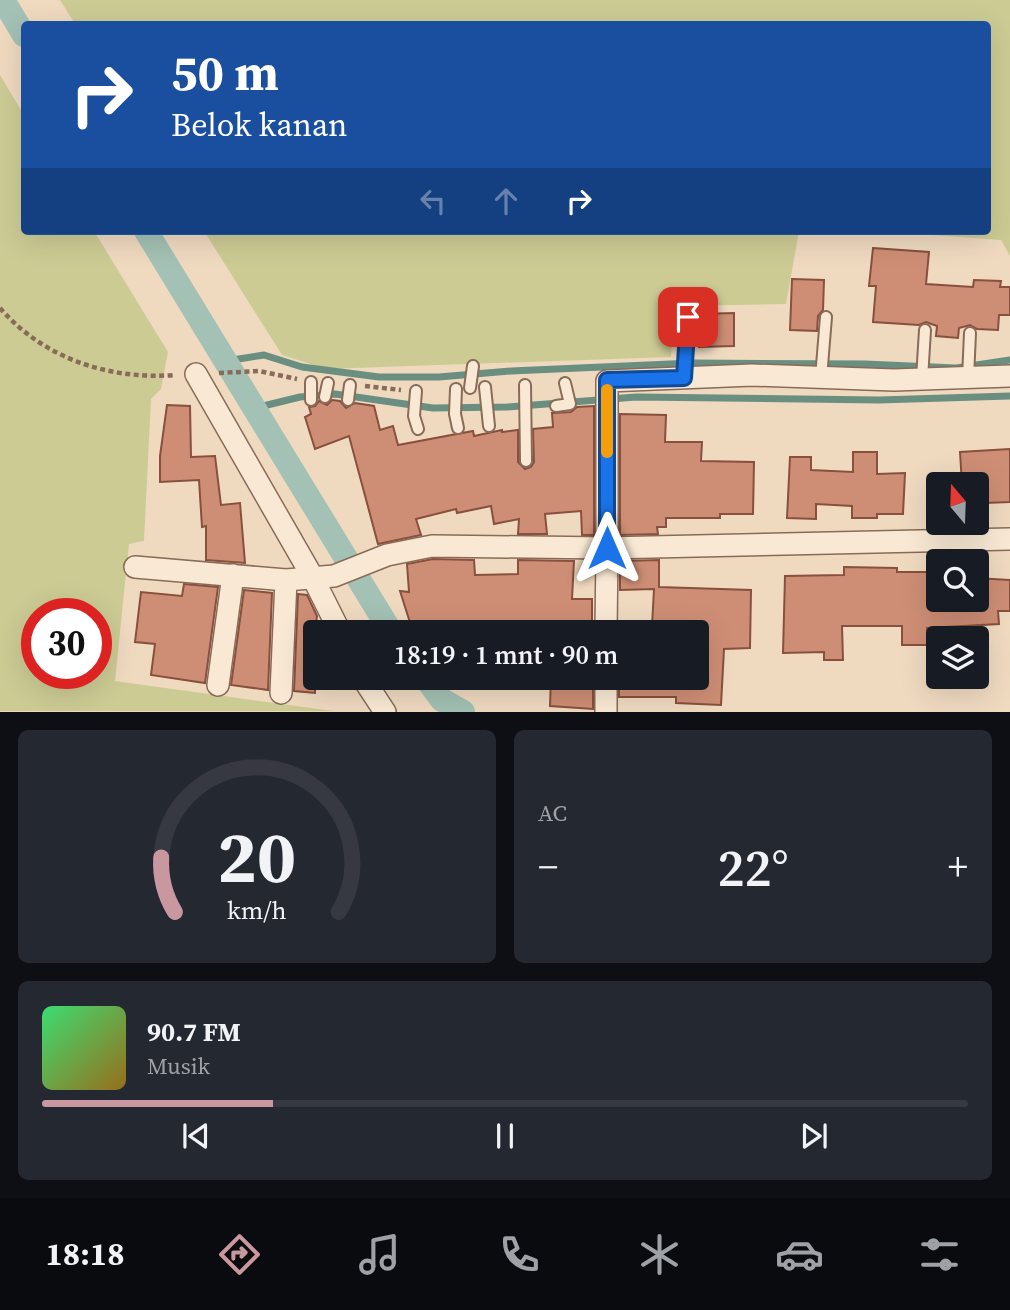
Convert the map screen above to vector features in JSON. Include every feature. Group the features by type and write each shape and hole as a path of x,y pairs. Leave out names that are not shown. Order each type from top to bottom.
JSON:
{"street":[{"path":"606,620 607,380 684,369 752,375 922,375 968,369 1010,376"},
{"path":"198,374 323,576 336,620"},
{"path":"135,567 286,580 323,576 432,546 607,548 1010,539"},
{"path":"218,685 233,575"},
{"path":"281,693 286,580"},
{"path":"371,690 385,712"},
{"path":"606,690 606,712"}],"lane":[{"path":"684,369 688,317"},
{"path":"822,374 826,317"},
{"path":"922,375 925,330"},
{"path":"968,369 970,333"},
{"path":"471,386 472,367"},
{"path":"310,399 311,383"},
{"path":"555,406 570,404 566,386"},
{"path":"525,389 526,461"},
{"path":"485,391 489,421"},
{"path":"456,392 455,414 458,428"},
{"path":"416,394 414,416 418,429"}],"path":[{"path":"0,308 8,318 45,348 88,367 111,372 162,376 259,371"}],"shaded area":[{"path":"60,0 1010,0 1010,256 1001,240 932,235 991,235 991,21 73,21"},
{"path":"0,75 21,110 21,235 96,235 168,352 161,389 151,399 144,541 129,544 115,681 333,711 0,711"},
{"path":"207,235 798,235 786,304 674,306 671,357 326,369 282,355"}],"building":[{"path":"873,248 929,252 926,284 973,287 974,280 1001,281 1000,287 1010,287 1010,315 999,315 998,330 977,329 970,325 959,328 958,338 936,336 937,326 926,322 919,325 873,322 876,286 869,286"},
{"path":"792,279 824,280 823,310 818,316 817,331 790,330"},
{"path":"734,313 734,346 699,347 698,314"},
{"path":"332,400 340,401 346,408 355,403 374,406 380,430 393,426 398,445 473,431 474,436 502,430 518,430 518,462 525,469 531,467 534,462 533,429 553,427 552,413 571,412 577,407 594,406 594,535 582,535 581,511 545,514 547,534 518,534 519,519 494,524 491,506 457,513 456,509 416,519 421,535 378,544 349,436 315,449 305,417 311,414 309,407 315,406 319,401 327,405"},
{"path":"167,405 190,406 191,457 215,456 221,505 240,503 245,563 206,560 206,526 202,527 199,480 160,482 160,456"},
{"path":"620,414 666,415 665,442 702,442 701,461 754,462 753,514 720,514 720,518 666,518 666,527 657,527 658,534 620,535"},
{"path":"1010,449 1010,502 989,503 989,472 961,472 960,452"},
{"path":"853,452 877,452 877,474 905,473 903,514 852,518 852,506 816,504 816,519 787,518 790,457 811,457 811,470 853,472"},
{"path":"433,559 474,560 475,575 518,574 518,560 574,561 572,599 592,599 592,620 409,620 400,591 409,592 407,564"},
{"path":"659,560 659,587 751,590 750,648 724,649 721,705 676,703 676,697 619,697 619,690 709,690 709,620 652,620 654,589 620,590 620,561"},
{"path":"844,567 897,568 897,572 926,572 926,612 989,612 989,579 1010,580 1010,611 998,611 999,624 926,626 926,645 902,645 902,626 842,626 843,660 824,660 824,652 783,653 785,576 844,575"},
{"path":"184,584 218,587 205,683 151,675 155,644 135,642 141,592 182,596"},
{"path":"244,590 272,593 268,690 231,685"},
{"path":"298,594 307,595 317,616 316,620 303,620 303,690 315,690 315,693 294,691"},
{"path":"551,690 593,690 593,709 550,706"}],"waterway":[{"path":"3,0 21,30"},
{"path":"148,235 384,620"},
{"path":"226,361 264,355 302,367 379,377 439,377 693,363 865,364 956,368 1010,360"},
{"path":"255,408 300,397 335,394 433,408 507,407 636,397 879,400 1010,396"},
{"path":"435,690 442,700 463,712"}],"slow traffic":[{"path":"607,390 607,452"}],"route":[{"path":"607,548 607,380 684,378 688,317"}]}
